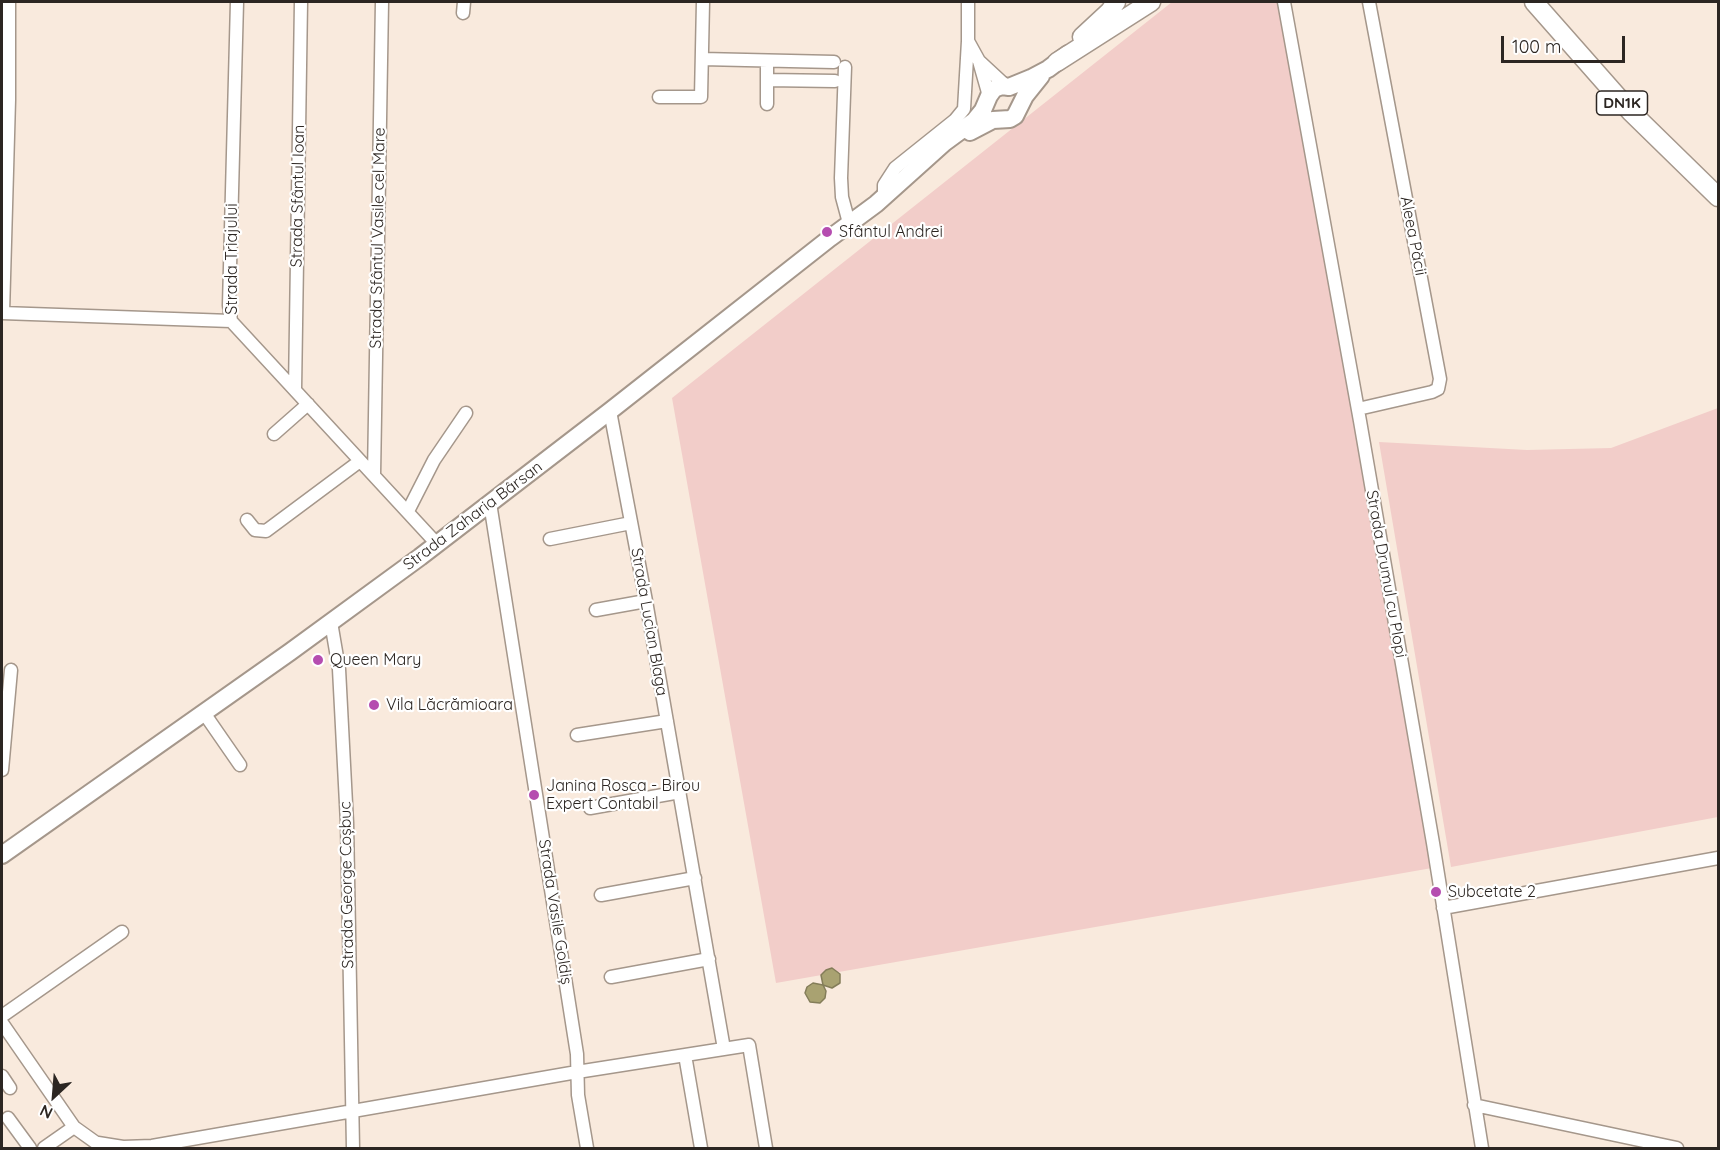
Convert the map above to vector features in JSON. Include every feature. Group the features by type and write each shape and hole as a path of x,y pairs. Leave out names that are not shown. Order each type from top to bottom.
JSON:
{"highway":[{"path":"1053,65 1110,11 1116,2"},
{"path":"1053,65 1151,2"},
{"name":"DN1K","path":"1534,2 1631,112 1719,197"},
{"name":"DN1K","path":"1550,2 1639,105 1719,183"}],"main road":[{"path":"929,157 974,121 994,89 1026,81 1053,65 1135,2"},
{"path":"988,99 992,114 999,119 1005,120 1014,116 1021,102 1053,65"},
{"path":"1007,86 1018,94 1021,102"},
{"path":"929,157 975,128 999,119"},
{"name":"Strada Zaharia Bârsan","path":"2,855 331,622 437,544 884,198 929,157"}],"street":[{"path":"9,2 9,100 2,313 231,321"},
{"name":"Strada Triajului","path":"237,2 229,305 231,321 437,544"},
{"name":"Strada Sfântul Ioan","path":"295,390 302,2"},
{"name":"Strada Sfântul Vasile cel Mare","path":"374,475 382,2"},
{"path":"659,97 701,98 703,2"},
{"path":"884,198 884,185 895,168 955,120 964,109 968,2"},
{"name":"Strada Drumul cu Plopi","path":"1284,2 1358,409 1482,1149"},
{"name":"Aleea Păcii","path":"1358,409 1432,392 1438,389 1440,379 1369,2"},
{"path":"968,40 979,61 988,99"},
{"path":"702,59 839,65 842,197 849,223"},
{"path":"767,61 767,104"},
{"path":"979,61 1007,86"},
{"path":"767,80 835,81"},
{"path":"274,434 308,404"},
{"name":"Strada Lucian Blaga","path":"610,411 646,601 724,1049"},
{"path":"408,511 434,460 466,413"},
{"path":"246,520 255,530 266,531 360,461"},
{"name":"Strada Vasile Goldiș","path":"490,503 578,1054 578,1095 587,1149"},
{"path":"550,539 632,524"},
{"path":"596,610 646,601"},
{"name":"Strada George Coșbuc","path":"331,622 339,669 346,812 352,1149"},
{"path":"2,770 11,670"},
{"path":"204,712 240,765"},
{"path":"577,735 667,721"},
{"path":"590,808 680,792"},
{"path":"1443,908 1719,858"},
{"path":"601,895 695,878"},
{"path":"122,932 2,1024 74,1126 101,1146 152,1146 577,1072 748,1045 766,1149"},
{"path":"611,977 709,959"},
{"path":"685,1055 701,1149"},
{"path":"2,1076 10,1088"},
{"path":"1474,1105 1677,1149"},
{"path":"8,1118 30,1149"},
{"path":"44,1149 74,1126"}],"shaded area":[{"path":"1172,2 1288,2 1432,868 776,983 672,398"},
{"path":"1718,408 1718,817 1451,867 1379,442 1527,450 1611,448"},
{"path":"832,968 840,974 840,983 832,988 823,985 821,975 826,970"},
{"path":"813,983 823,985 826,991 825,998 820,1003 810,1002 805,993 807,987"}],"place":[{"name":"Sfântul Andrei","path":"827,232"},
{"name":"Queen Mary","path":"318,660"},
{"name":"Vila Lăcrămioara","path":"374,705"},
{"name":"Janina Rosca - Birou Expert Contabil","path":"534,795"},
{"name":"Subcetate 2","path":"1436,892"}]}
